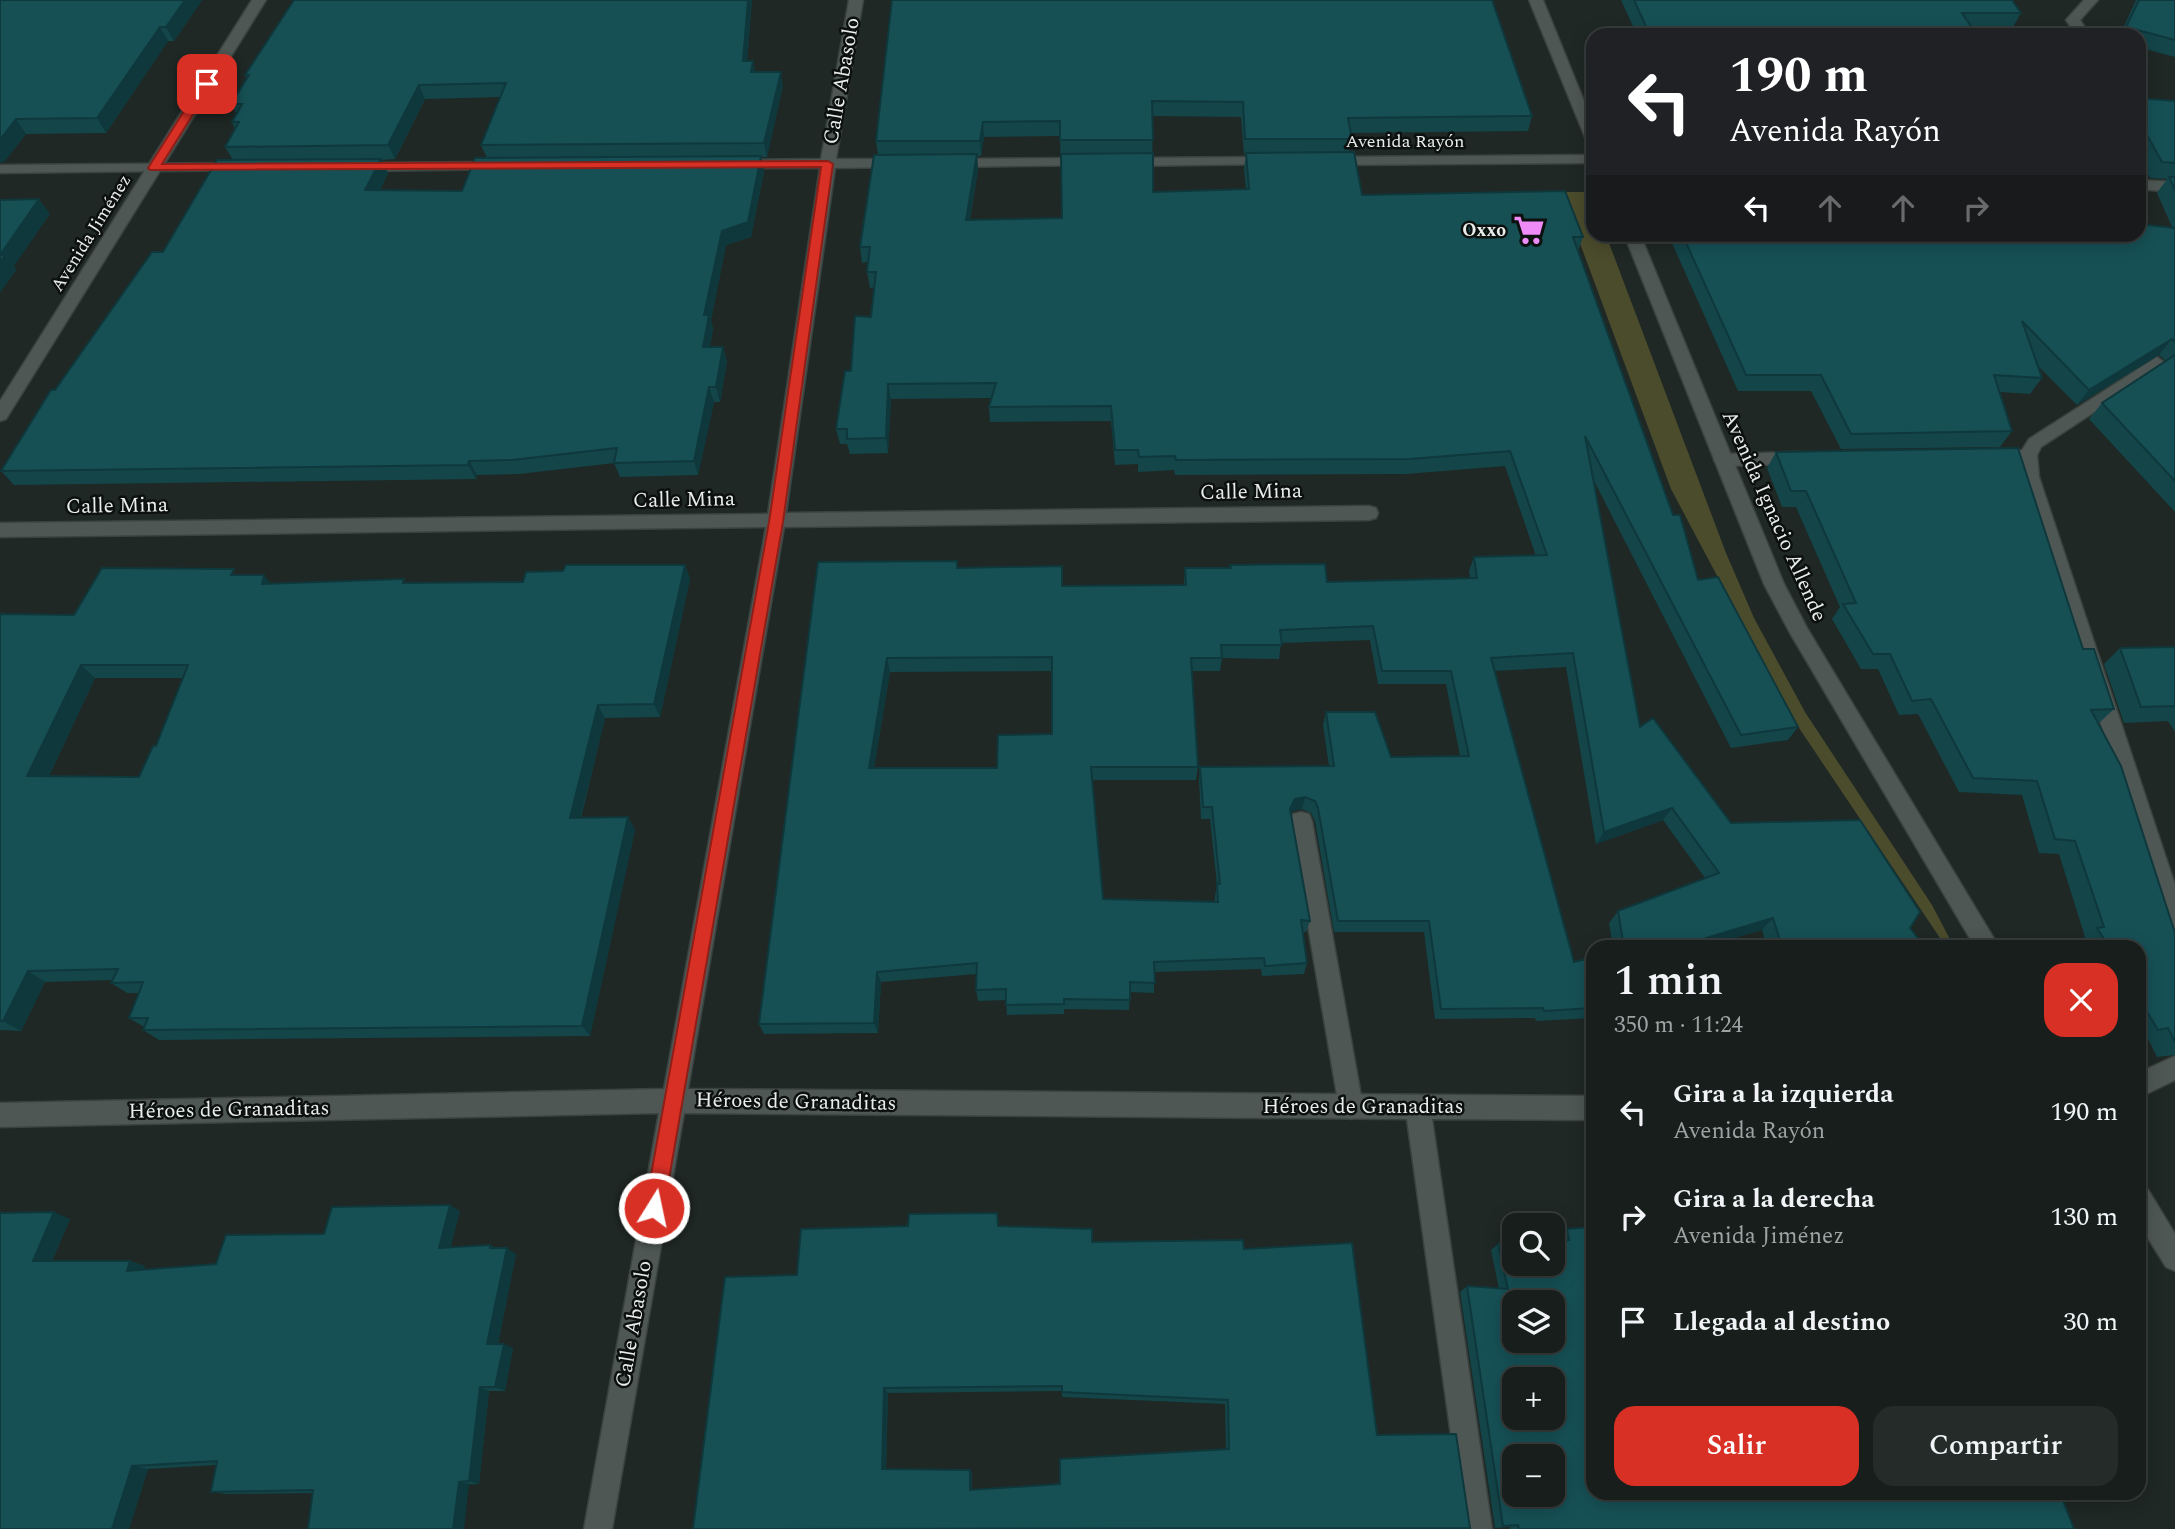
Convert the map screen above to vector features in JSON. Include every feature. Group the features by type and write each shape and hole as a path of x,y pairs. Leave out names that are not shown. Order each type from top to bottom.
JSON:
{"street":[{"name":"Avenida Jiménez","path":"0,415 259,0"},
{"name":"Calle Abasolo","path":"598,1529 776,522 828,164 856,0"},
{"path":"1536,0 1586,122"},
{"path":"2078,28 2073,20 2091,0"},
{"name":"Avenida Rayón","path":"1314,161 1586,159"},
{"path":"939,163 1286,161"},
{"path":"718,164 911,163"},
{"path":"346,167 511,166"},
{"path":"0,169 250,167"},
{"path":"2146,185 2175,187"},
{"name":"Avenida Ignacio Allende","path":"1635,242 1774,584 1800,634 1984,940"},
{"path":"2157,363 2035,443 2028,455 2030,477 2175,919"},
{"path":"1973,456 2028,455"},
{"path":"1723,460 1820,458"},
{"name":"Calle Mina","path":"0,530 1369,513"},
{"path":"1301,821 1351,1107"},
{"path":"2146,1082 2175,1068"},
{"name":"Héroes de Granaditas","path":"0,1115 673,1101 1586,1108"},
{"path":"1418,1108 1478,1529"},
{"path":"2146,1210 2175,1258"}],"green space":[{"path":"1561,192 1586,192 1586,242 1609,242 1726,553 1754,618 1805,712 1932,905 1950,940 1941,940 1793,719 1671,489"}],"building":[{"path":"0,0 185,0 166,27 160,27 97,118 16,119 0,140"},
{"path":"294,0 748,0 743,61 753,61 751,72 781,72 764,143 481,145 506,83 419,85 388,145 225,147 239,122 232,122 242,104 231,104 249,75 245,75"},
{"path":"892,0 1492,0 1532,116 1348,118 1352,139 1245,139 1243,102 1152,101 1153,140 1060,140 1060,121 983,122 980,141 876,141"},
{"path":"1634,0 2012,0 2021,13 1962,13 1972,28 1647,28"},
{"path":"2139,0 2175,0 2175,40 2146,32 2146,28 2126,27"},
{"path":"2146,99 2175,101 2175,163 2162,162 2146,133"},
{"path":"1354,152 1362,195 1565,191 1583,237 1573,237 1673,515 1680,515 1698,580 1718,577 1798,727 1741,735 1585,436 1640,727 1653,718 1731,823 1860,820 1920,912 1910,928 1919,940 1780,940 1773,918 1706,940 1623,940 1618,911 1719,873 1672,808 1604,832 1573,653 1491,658 1574,962 1586,959 1586,1008 1544,1011 1543,1008 1441,1009 1429,921 1338,921 1318,808 1315,801 1305,797 1295,799 1290,809 1310,921 1301,920 1307,963 1265,966 1264,958 1154,962 1155,983 1130,982 1130,1000 1064,999 1064,1004 1006,1005 1006,989 976,990 977,963 877,972 874,1023 759,1024 818,562 957,561 957,568 1062,566 1062,586 1186,585 1185,568 1231,568 1230,565 1325,564 1327,582 1477,578 1474,557 1547,555 1510,451 1410,459 1176,460 1175,456 1139,457 1138,450 1115,450 1111,406 989,407 996,383 888,384 886,438 847,439 847,429 836,429 845,371 851,371 855,316 871,317 876,272 867,272 870,247 860,247 874,155 977,154 966,220 1062,218 1061,154 1153,153 1153,192 1249,189 1246,153","holes":["1373,626 1382,671 1451,671 1469,756 1391,757 1375,712 1326,712 1334,766 1200,767 1203,807 1212,807 1220,884 1217,884 1218,902 1103,899 1091,767 1198,767 1191,658 1222,658 1221,645 1282,645 1280,630","1052,657 1052,734 998,735 997,768 869,768 887,658"]},
{"path":"761,156 748,222 722,231 704,315 709,315 703,347 723,347 716,387 709,387 694,461 614,463 617,448 512,460 469,461 468,465 1,471 51,390 55,390 152,252 163,252 217,160 381,159 365,190 462,191 475,158"},
{"path":"2169,177 2175,177 2175,190"},
{"path":"39,199 0,255 0,200"},
{"path":"2146,225 2175,228 2175,342 2172,339 2089,390 2022,321 2042,378 1994,375 2012,431 1851,434 1821,375 1746,375 1686,242 2146,242"},
{"path":"2175,355 2175,481 2102,403"},
{"path":"2018,448 2083,649 2094,649 2114,709 2091,710 2121,766 2175,933 2175,1042 2168,1028 2158,1030 2146,1010 2146,940 2105,940 2097,928 2104,927 2075,841 2055,839 2037,781 1973,778 1931,699 1912,701 1890,654 1873,654 1843,604 1856,603 1806,491 1791,491 1776,452"},
{"path":"566,565 685,565 654,704 598,705 570,818 628,817 582,1026 143,1030 148,1018 129,1018 143,982 111,983 118,969 28,971 3,1021 0,1021 0,614 74,615 102,568 234,569 231,575 264,575 262,584 404,579 403,583 523,582 526,572 563,571","holes":["81,665 188,665 156,746 153,746 139,777 27,776"]},
{"path":"2175,647 2175,706 2141,707 2120,648"},
{"path":"450,1205 439,1248 490,1245 490,1248 507,1248 487,1344 504,1344 495,1387 480,1387 469,1481 459,1482 453,1529 308,1529 313,1490 211,1492 217,1461 132,1466 112,1529 0,1529 0,1213 54,1212 33,1261 130,1261 127,1271 216,1264 226,1235 324,1234 332,1207"},
{"path":"997,1213 998,1226 1092,1229 1092,1242 1243,1240 1244,1249 1352,1243 1377,1435 1456,1434 1470,1528 693,1529 725,1277 797,1275 801,1229 908,1226 909,1214","holes":["1062,1386 1062,1392 1228,1400 1229,1449 1060,1459 1060,1484 970,1490 970,1470 882,1469 884,1388"]},
{"path":"1586,1227 1586,1500 2063,1500 2074,1529 1519,1529 1518,1525 1503,1526 1467,1286 1508,1289 1505,1276 1565,1276 1565,1240 1569,1240 1567,1229"},
{"path":"1498,1244 1502,1244 1502,1262"}],"place":[{"name":"Oxxo","path":"1529,230"}],"route":[{"path":"207,84 154,168 828,164 776,522 654,1208"}]}
